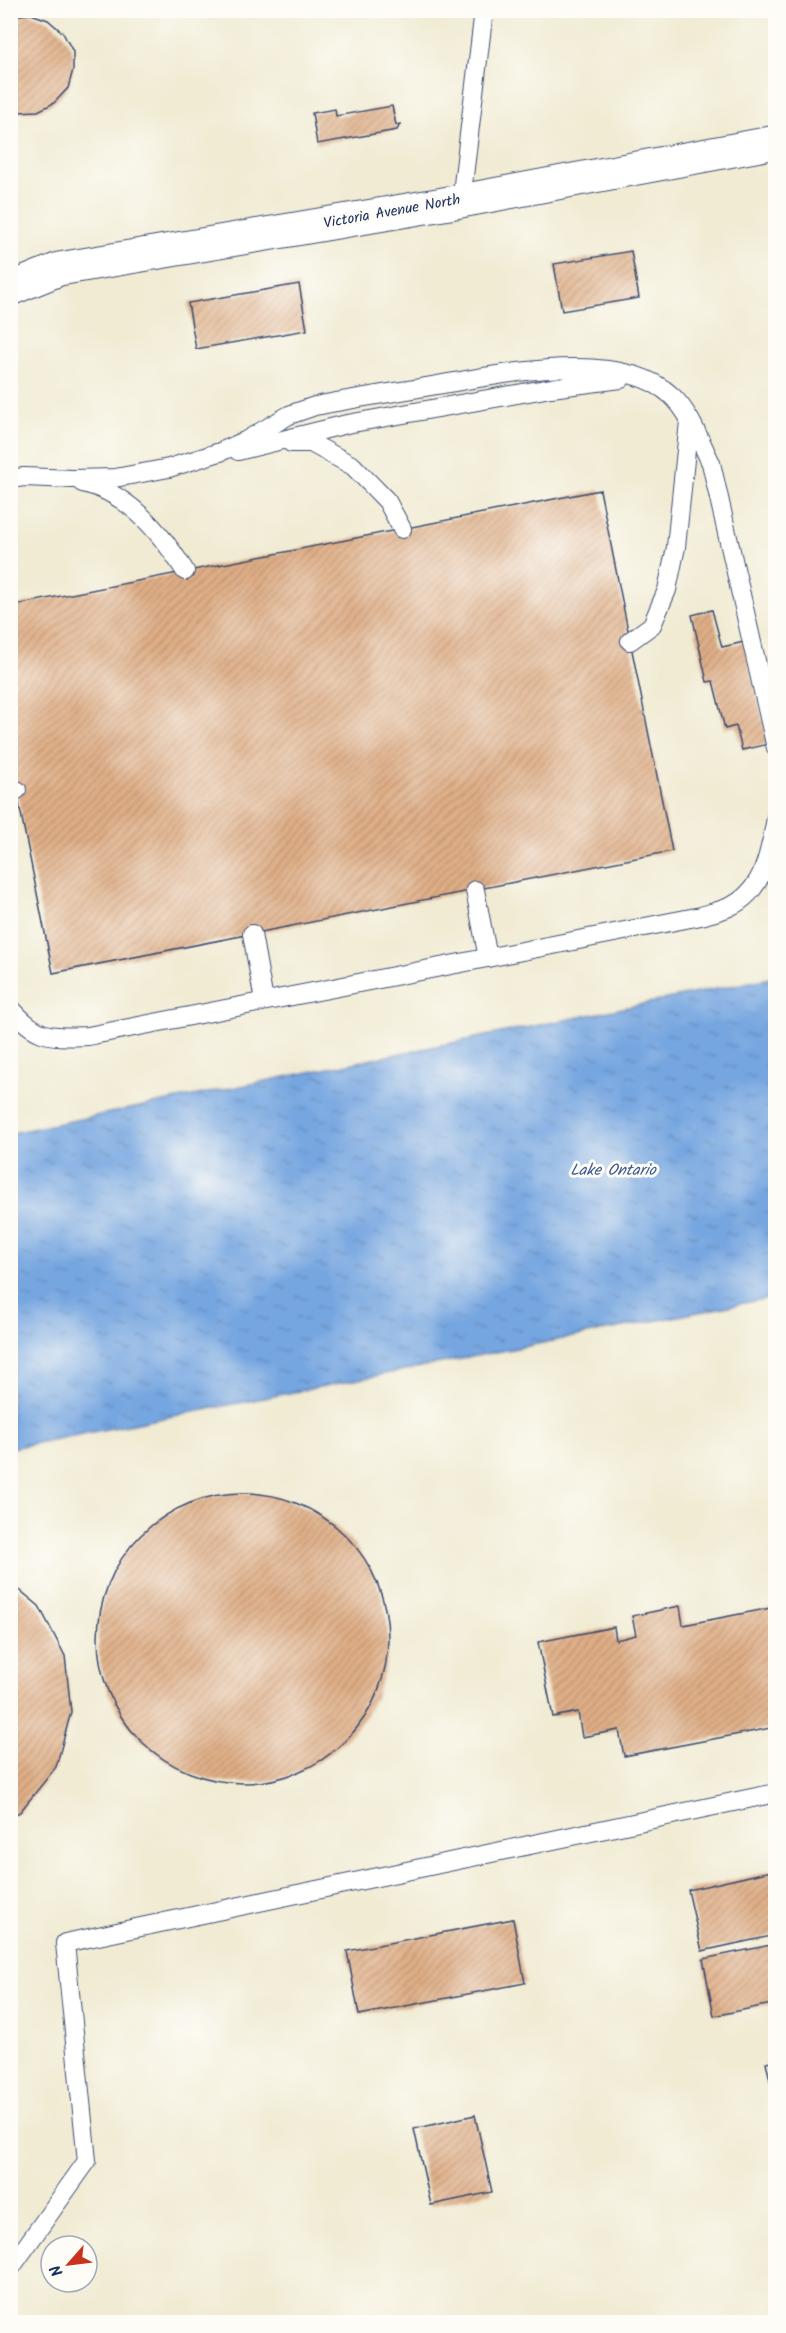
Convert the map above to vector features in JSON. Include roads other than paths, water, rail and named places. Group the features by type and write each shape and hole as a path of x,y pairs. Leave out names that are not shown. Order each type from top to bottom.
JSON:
{"street":[{"name":"Victoria Avenue North","path":"10,288 59,269 461,201 776,142"}],"lane":[{"path":"461,201 484,10"},
{"path":"169,468 228,448 289,415 315,406 509,373 585,368 609,370 646,380 673,397 689,421 711,463 776,748"},
{"path":"10,479 115,478 169,468 347,424 551,388 620,379 646,380"},
{"path":"630,641 652,625 667,590 676,547 689,421"},
{"path":"273,442 311,443 353,466 387,501 402,529"},
{"path":"46,477 106,490 125,503 160,535 185,571"},
{"path":"10,1007 32,1029 45,1035 88,1036 701,916 731,906 753,889 768,857 776,818"},
{"path":"475,890 488,958"},
{"path":"252,934 264,1002"},
{"path":"10,2269 87,2161 65,1943 776,1793"}],"water":[{"name":"Lake Ontario","path":"775,977 775,1297 11,1448 11,1133"}]}
